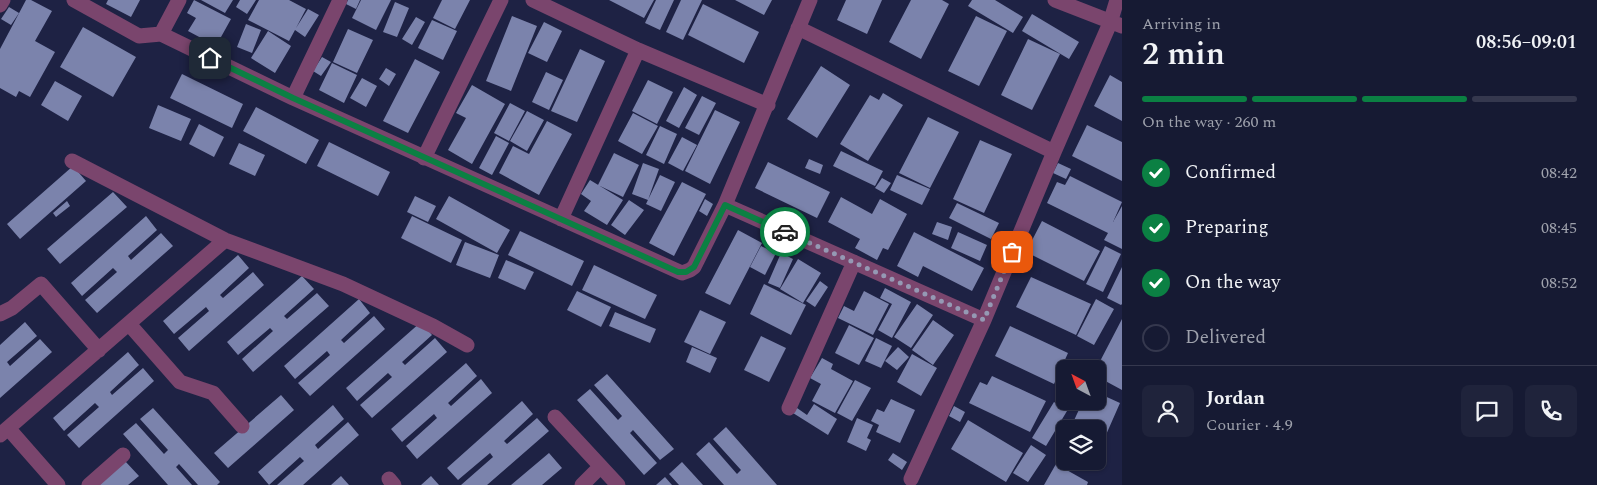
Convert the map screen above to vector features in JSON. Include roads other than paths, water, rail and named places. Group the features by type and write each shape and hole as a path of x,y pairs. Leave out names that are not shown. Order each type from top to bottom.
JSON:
{"street":[{"path":"0,6 3,0"},
{"path":"74,0 139,36 161,34 293,98 560,220 682,273 694,267 725,205 810,0"},
{"path":"161,34 179,0"},
{"path":"293,98 340,0"},
{"path":"424,158 501,0"},
{"path":"533,0 549,3 638,50 768,105"},
{"path":"1055,0 1116,25"},
{"path":"911,479 984,320 1054,152 1116,25 1117,0"},
{"path":"798,28 1054,152"},
{"path":"560,220 638,50"},
{"path":"72,161 225,240 342,284 433,326 467,345"},
{"path":"725,205 984,320"},
{"path":"58,485 4,432 225,240"},
{"path":"789,408 854,262"},
{"path":"0,314 12,308 42,284 99,350"},
{"path":"129,324 180,382 213,393 242,426"},
{"path":"555,417 600,468 618,485"},
{"path":"89,485 124,455"},
{"path":"582,485 600,468"}]}
